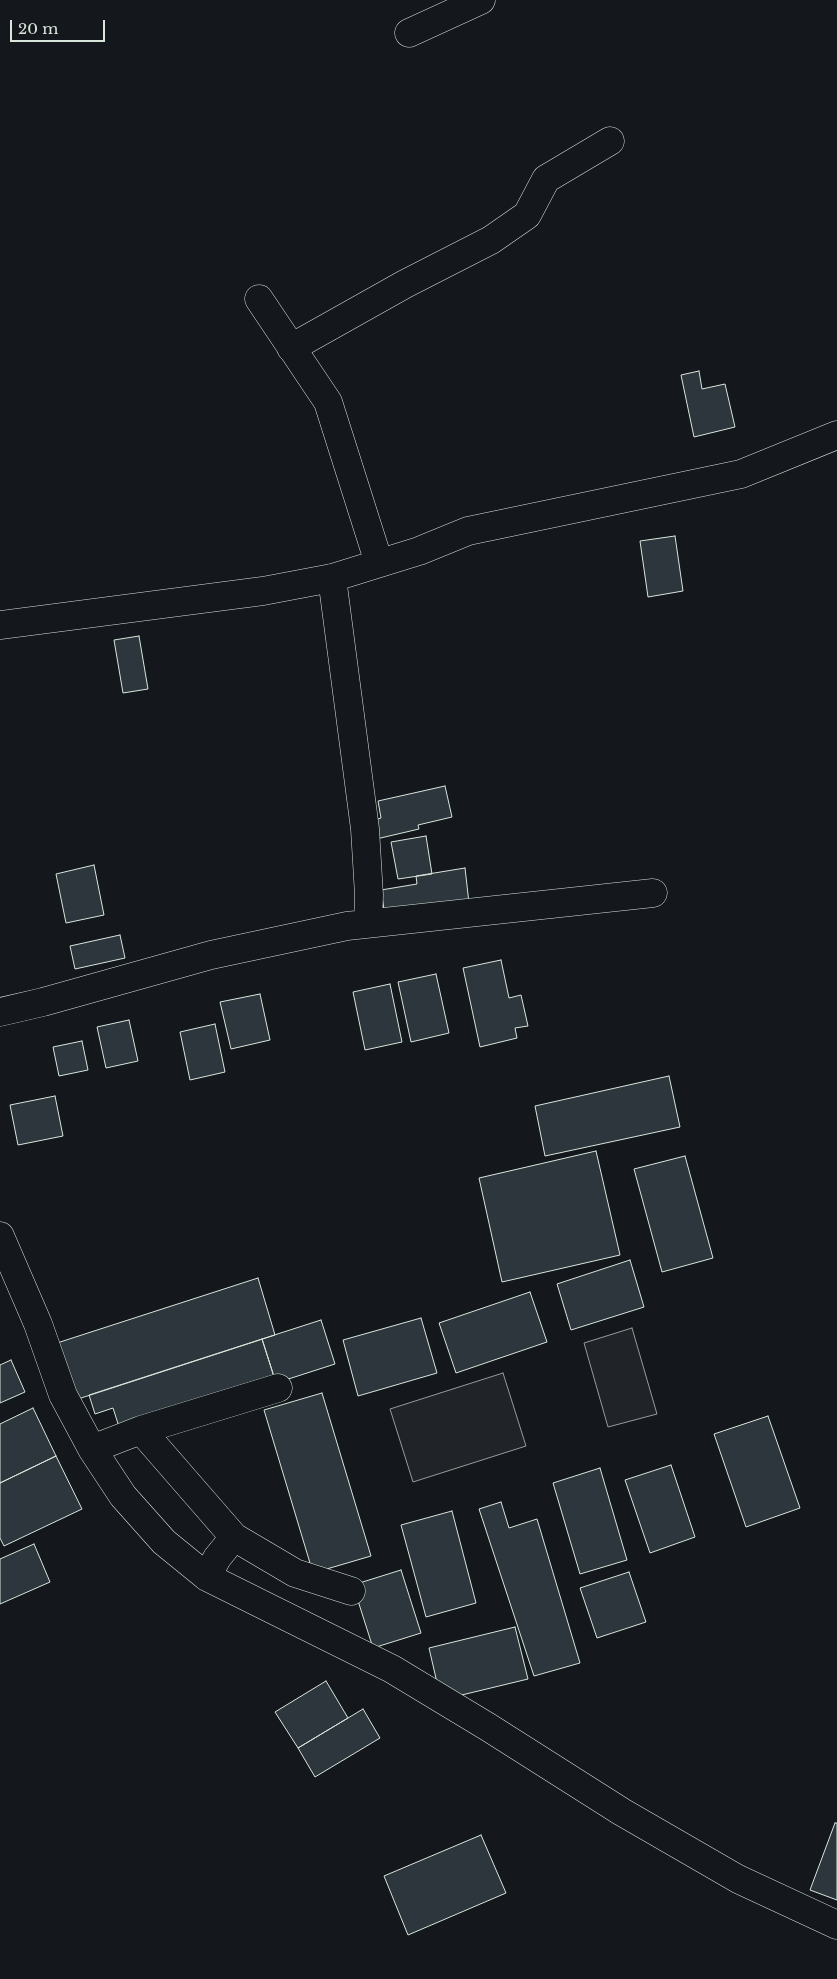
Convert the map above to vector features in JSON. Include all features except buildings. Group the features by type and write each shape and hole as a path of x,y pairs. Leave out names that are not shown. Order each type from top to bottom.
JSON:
{"street":[{"path":"409,33 481,0"},
{"path":"291,348 405,284 491,240 526,214 546,179 610,141"},
{"path":"259,299 328,402 379,563"},
{"path":"0,625 263,591 332,578 419,551 468,531 741,474 837,435"},
{"path":"332,578 365,829 369,895 368,922"},
{"path":"0,1012 43,1002 212,955 368,922 653,893"},
{"path":"0,1236 38,1324 63,1395 92,1449 123,1496 164,1542 208,1577 392,1669 672,1841 738,1879 837,1925"},
{"path":"92,1449 141,1430 278,1388"},
{"path":"141,1430 234,1537 295,1573 351,1592"},
{"path":"208,1577 217,1558 234,1537"}],"shaded area":[{"path":"632,1328 657,1414 608,1427 584,1343"},
{"path":"503,1373 526,1446 413,1482 390,1409"}]}
